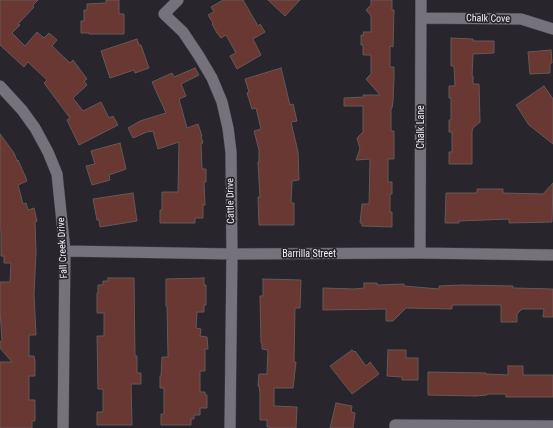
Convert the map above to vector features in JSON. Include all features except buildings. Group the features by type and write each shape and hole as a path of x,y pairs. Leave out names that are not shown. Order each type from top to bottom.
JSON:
{"street":[{"name":"Cattle Drive","path":"178,0 164,14 183,32 212,78 222,102 228,128 231,152 232,254 230,428"},
{"name":"Chalk Lane","path":"420,253 421,0"},
{"name":"Chalk Cove","path":"422,18 521,19 553,29"},
{"name":"Fall Creek Drive","path":"0,86 22,110 35,128 57,174 65,251 63,428"},
{"name":"Barrilla Street","path":"65,251 232,254 420,253 553,255"},
{"path":"395,426 553,426"}]}
